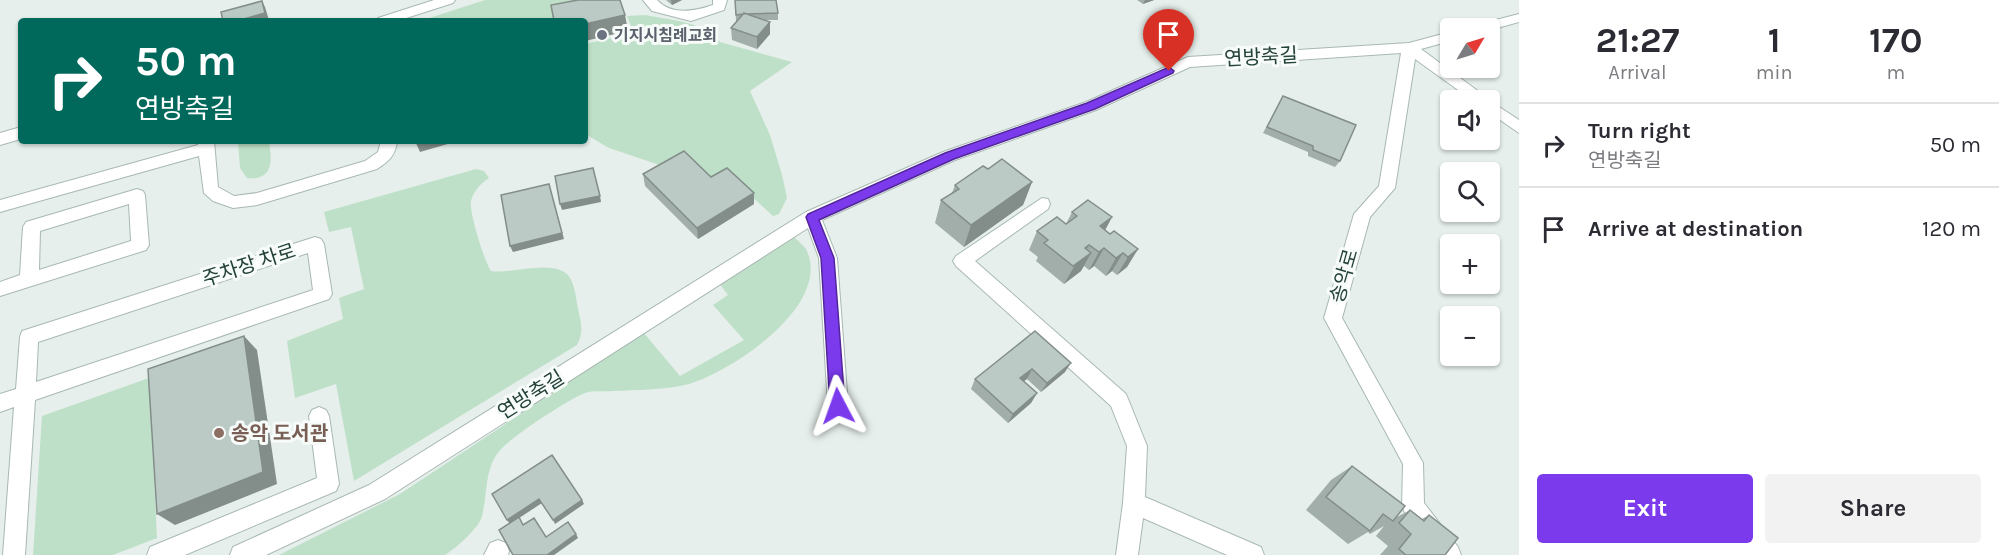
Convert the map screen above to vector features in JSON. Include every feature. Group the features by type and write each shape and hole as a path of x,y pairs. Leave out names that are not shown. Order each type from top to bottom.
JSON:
{"street":[{"path":"392,18 448,0"},
{"path":"650,0 657,8 691,17 719,7 720,0"},
{"path":"1500,23 1519,18"},
{"name":"연방축길","path":"241,555 377,492 812,217 949,156 1091,106 1188,62 1409,48 1440,40"},
{"path":"1409,48 1468,90"},
{"name":"송악로","path":"1409,48 1387,188 1362,214 1333,318 1413,463 1413,506 1450,555"},
{"path":"1500,114 1519,128"},
{"path":"0,139 18,134"},
{"path":"0,206 206,145 210,189 219,197 233,202 257,199 371,165 384,157 389,144"},
{"path":"0,289 29,280 140,245 137,195 32,226 29,280"},
{"path":"1042,204 962,261 1119,400 1137,446 1134,503 1127,555"},
{"path":"812,217 828,258 838,406"},
{"name":"주차장 차로","path":"0,403 26,394 323,294 315,244 29,337 26,394 14,555"},
{"path":"159,555 328,484 319,416"},
{"path":"1134,503 1253,555"}],"green space":[{"path":"485,0 613,0 615,7 564,18 429,18"},
{"path":"646,15 676,20 706,30 720,42 792,62 750,91 770,135 782,175 787,198 779,214 773,216 727,174 713,183 609,148 588,136 588,43 634,33 627,16"},
{"path":"238,144 269,144 271,155 267,173 256,178 247,178 240,168"},
{"path":"476,169 484,171 489,178 475,191 471,207 478,236 491,271 548,268 558,269 567,274 575,293 581,335 577,345 354,481 336,384 295,398 287,341 343,319 339,298 364,289 351,227 329,232 324,212"},
{"path":"793,236 806,249 811,270 805,292 792,314 772,334 750,352 726,367 685,385 588,392 542,418 509,442 496,455 489,471 480,521 455,548 445,555 279,555 400,494 504,425 517,412 643,332 680,376 744,340 713,305 728,295 719,283"},
{"path":"149,378 157,538 113,555 33,555 42,416"}],"building":[{"path":"578,0 620,0 625,15 588,23 588,18 553,18 551,5"},
{"path":"735,0 776,0 778,13 736,15"},
{"path":"262,1 265,13 248,18 222,18 221,12"},
{"path":"744,13 770,22 757,37 731,28"},
{"path":"1283,96 1356,125 1340,161 1313,150 1313,146 1267,127"},
{"path":"684,151 711,177 727,168 754,193 697,228 643,174"},
{"path":"1002,159 1032,182 971,225 941,200 959,189 955,185 983,166 988,169"},
{"path":"593,168 600,196 560,204 555,176"},
{"path":"549,184 562,233 510,246 501,195"},
{"path":"1088,200 1112,217 1100,226 1110,234 1114,231 1138,249 1128,257 1123,253 1116,258 1104,248 1099,252 1089,245 1085,248 1091,253 1073,266 1044,243 1048,240 1037,231 1057,217 1066,224 1077,216 1072,212"},
{"path":"1035,331 1071,363 1047,383 1032,369 1020,378 1037,393 1013,414 975,379"},
{"name":"송악 도서관","path":"244,336 263,472 157,514 148,369"},
{"path":"552,455 582,500 553,520 539,499 507,520 492,494"},
{"path":"1352,466 1405,506 1393,521 1383,514 1370,531 1326,497"},
{"path":"1410,510 1424,521 1429,515 1458,538 1445,555 1406,555 1399,549 1411,534 1399,523"},
{"path":"519,517 523,525 534,518 546,537 568,522 576,534 547,555 513,555 499,530"}],"place":[{"name":"기지시침례교회","path":"602,35"},
{"name":"송악 도서관","path":"219,433"}],"route":[{"path":"838,406 828,258 812,217 949,156 1091,106 1169,71"}]}
